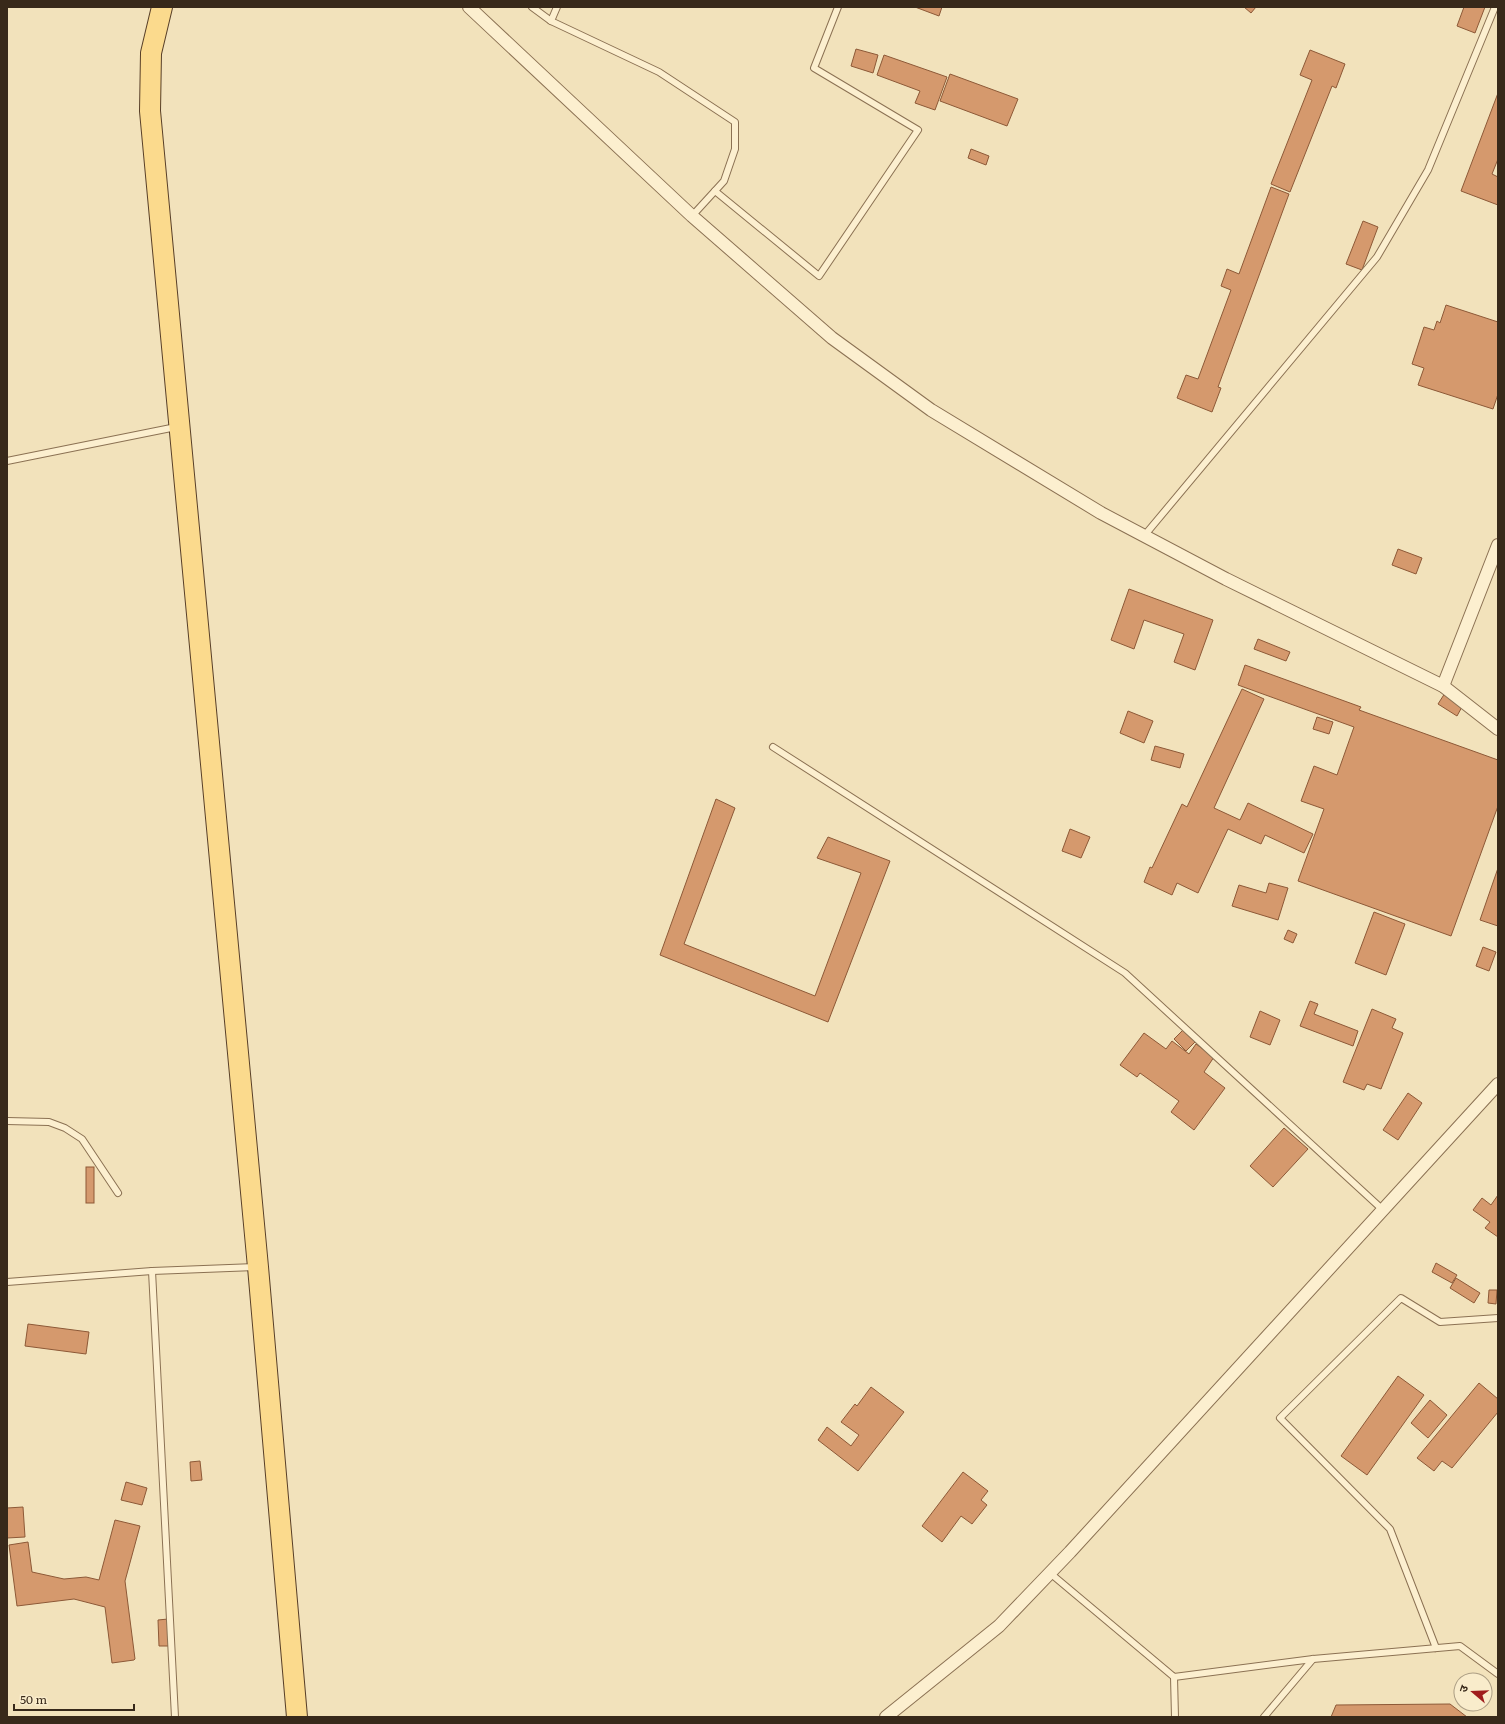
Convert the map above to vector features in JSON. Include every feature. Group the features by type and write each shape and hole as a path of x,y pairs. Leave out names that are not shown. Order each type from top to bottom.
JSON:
{"main road":[{"path":"162,7 151,53 150,111 258,1267 298,1717"}],"street":[{"path":"470,7 692,216 832,338 931,410 1101,513 1226,579 1443,686 1498,729"},
{"path":"1443,686 1498,545"},
{"path":"886,1717 999,1626 1050,1573 1498,1084"}],"lane":[{"path":"532,7 551,20 659,72 734,122 735,149 724,181 692,216"},
{"path":"551,20 558,7"},
{"path":"715,191 819,276 918,130 814,68 838,7"},
{"path":"1144,536 1377,257 1428,170 1495,7"},
{"path":"7,461 180,426"},
{"path":"773,747 1125,973 1383,1210"},
{"path":"7,1121 48,1122 65,1128 76,1135 82,1139 118,1193"},
{"path":"7,1282 152,1271 258,1267"},
{"path":"152,1271 175,1717"},
{"path":"1436,1648 1390,1529 1280,1418 1401,1298 1440,1322 1498,1318"},
{"path":"1050,1573 1174,1677 1313,1659 1460,1646 1498,1674"},
{"path":"1264,1717 1313,1659"},
{"path":"1174,1677 1175,1717"}],"building":[{"path":"915,7 942,7 939,16"},
{"path":"1244,7 1256,7 1251,13"},
{"path":"1464,7 1485,7 1475,33 1457,26"},
{"path":"856,49 878,55 873,73 851,66"},
{"path":"1310,50 1345,64 1336,88 1332,86 1290,192 1271,184 1312,80 1300,75"},
{"path":"884,55 947,77 935,110 915,103 920,91 877,75"},
{"path":"950,74 1018,99 1007,126 940,101"},
{"path":"1498,93 1498,159 1492,174 1498,177 1498,205 1461,191"},
{"path":"971,149 989,156 986,165 968,158"},
{"path":"1271,187 1289,194 1218,387 1221,388 1212,412 1177,398 1186,375 1198,379 1231,290 1221,286 1227,269 1239,274"},
{"path":"1363,221 1378,227 1362,270 1346,264"},
{"path":"1446,305 1498,322 1498,394 1493,409 1418,385 1424,368 1412,364 1424,327 1434,330 1437,321 1440,323"},
{"path":"1398,549 1422,558 1416,574 1392,565"},
{"path":"1129,589 1213,620 1195,670 1174,662 1184,634 1144,620 1134,649 1111,640"},
{"path":"1258,639 1290,652 1286,661 1254,649"},
{"path":"1245,665 1361,707 1359,710 1498,760 1498,806 1451,936 1298,881 1324,809 1301,801 1314,766 1337,775 1354,727 1238,685"},
{"path":"1242,689 1264,699 1214,808 1240,820 1248,803 1313,834 1304,853 1265,835 1261,844 1228,829 1198,893 1177,883 1172,895 1144,882 1182,804 1187,807"},
{"path":"1445,693 1463,705 1457,716 1438,704"},
{"path":"1128,711 1153,721 1144,743 1120,733"},
{"path":"1317,717 1333,722 1329,734 1313,729"},
{"path":"1155,746 1184,754 1180,768 1151,760"},
{"path":"716,799 735,808 684,944 815,996 861,873 817,858 828,837 890,861 828,1022 660,955"},
{"path":"1070,829 1090,837 1081,858 1062,851"},
{"path":"1498,868 1498,926 1480,920"},
{"path":"1269,883 1288,888 1278,920 1232,906 1239,885 1266,893"},
{"path":"1374,912 1405,924 1386,975 1355,963"},
{"path":"1288,930 1297,934 1293,943 1284,939"},
{"path":"1483,947 1496,952 1489,971 1476,966"},
{"path":"1310,1001 1318,1004 1314,1014 1358,1031 1353,1046 1300,1026"},
{"path":"1372,1009 1396,1019 1392,1028 1403,1033 1381,1089 1367,1084 1364,1090 1343,1082"},
{"path":"1260,1011 1280,1020 1270,1045 1250,1037"},
{"path":"1183,1030 1195,1042 1186,1051 1174,1039"},
{"path":"1144,1033 1166,1049 1172,1041 1189,1054 1196,1044 1214,1057 1204,1072 1225,1088 1194,1130 1171,1112 1179,1101 1140,1073 1137,1077 1120,1065"},
{"path":"1408,1093 1422,1103 1398,1140 1383,1130"},
{"path":"1284,1128 1308,1149 1273,1187 1250,1166"},
{"path":"86,1167 94,1167 94,1203 86,1203"},
{"path":"1498,1195 1498,1237 1485,1228 1490,1222 1473,1210 1482,1198 1491,1205"},
{"path":"1436,1263 1457,1275 1452,1283 1432,1272"},
{"path":"1456,1278 1480,1293 1474,1303 1450,1288"},
{"path":"1489,1290 1497,1290 1496,1304 1488,1303"},
{"path":"28,1324 89,1332 86,1354 25,1346"},
{"path":"1398,1376 1424,1395 1367,1475 1341,1456"},
{"path":"1479,1383 1498,1399 1498,1412 1452,1468 1442,1461 1434,1471 1417,1458"},
{"path":"871,1387 904,1412 858,1471 818,1440 827,1427 851,1446 859,1435 841,1422 855,1404 857,1406"},
{"path":"1430,1400 1447,1415 1428,1438 1411,1423"},
{"path":"200,1461 202,1480 191,1481 190,1462"},
{"path":"963,1472 988,1491 981,1500 987,1505 972,1524 961,1516 942,1542 922,1526"},
{"path":"126,1482 147,1488 142,1505 121,1500"},
{"path":"23,1507 25,1537 7,1538 7,1508"},
{"path":"115,1520 140,1526 125,1581 135,1659 112,1663 105,1607 74,1599 17,1606 9,1545 28,1542 32,1572 64,1579 86,1577 99,1580"},
{"path":"168,1619 169,1646 159,1646 158,1620"},
{"path":"1450,1704 1453,1706 1453,1712 1460,1712 1467,1717 1331,1717 1336,1705"}]}
